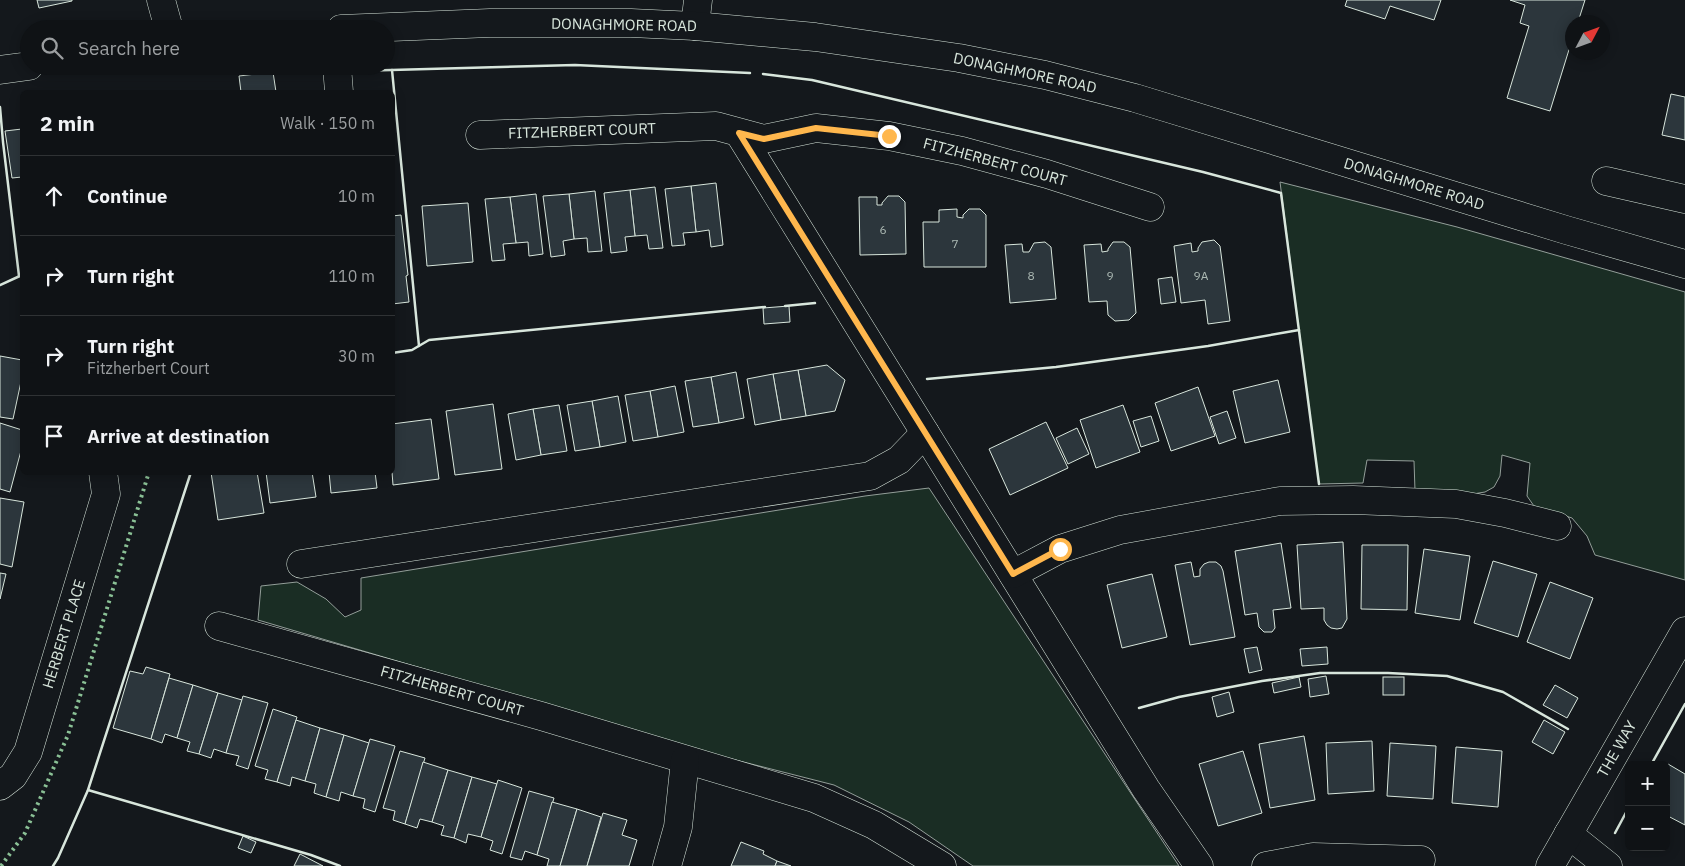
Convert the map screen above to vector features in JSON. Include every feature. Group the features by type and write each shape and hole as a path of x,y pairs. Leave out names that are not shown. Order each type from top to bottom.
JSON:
{"street":[{"path":"161,0 167,20"},
{"name":"DONAGHMORE ROAD","path":"395,27 490,23 631,23 697,13 773,32 864,43 959,58 1045,75 1135,98 1566,230 1685,264"},
{"path":"0,70 20,67"},
{"path":"338,75 339,90"},
{"name":"FITZHERBERT COURT","path":"480,135 716,126 764,139 816,128 889,136 962,152 1047,174 1150,207"},
{"path":"739,133 1146,789 1199,866"},
{"path":"1606,181 1685,199"},
{"path":"301,564 870,476 899,460 925,433"},
{"name":"HERBERT PLACE","path":"0,786 13,776 28,752 106,494 103,475"},
{"path":"1013,574 1060,549 1120,530 1280,501 1353,500 1456,504 1505,512 1557,526"},
{"name":"FITZHERBERT COURT","path":"219,626 541,716 814,798 874,825 942,866"},
{"name":"THE WAY","path":"1550,866 1685,631"},
{"path":"667,866 678,827 685,760"},
{"path":"1568,834 1608,866"},
{"path":"1266,866 1313,857 1421,860"}],"green space":[{"path":"1280,182 1457,227 1685,292 1685,580 1595,555 1587,536 1572,518 1534,506 1527,496 1530,463 1502,455 1500,476 1494,487 1485,492 1473,494 1415,491 1414,461 1367,460 1363,483 1319,484"},
{"path":"929,488 1179,866 973,866 909,822 834,785 716,755 258,620 261,586 297,582 326,599 345,617 361,610 361,578 865,496"}],"building":[{"path":"37,0 72,0 72,1 39,8"},
{"path":"1347,0 1441,0 1434,20 1390,6 1385,19 1345,6"},
{"path":"1510,0 1585,0 1580,15 1565,15 1566,60 1550,111 1507,98 1529,26 1520,23 1525,5"},
{"path":"273,75 276,90 241,90 239,76"},
{"path":"1671,94 1685,97 1685,140 1662,135"},
{"path":"20,129 20,177 12,178 5,131"},
{"path":"716,183 723,245 711,247 709,230 696,232 691,186"},
{"path":"691,186 696,232 683,233 685,245 672,246 665,189"},
{"path":"655,187 663,248 649,249 647,235 635,236 630,190"},
{"path":"630,190 635,236 625,237 627,251 611,253 604,193"},
{"path":"595,191 602,251 588,252 587,238 574,239 569,194"},
{"path":"536,194 543,254 529,256 528,242 516,243 510,197"},
{"path":"569,194 574,239 563,241 565,255 551,257 543,196"},
{"path":"888,196 899,196 905,202 906,254 860,255 859,197 877,197 877,205 882,205"},
{"path":"510,197 516,243 503,244 505,260 492,261 485,199"},
{"path":"468,203 473,262 427,266 422,206"},
{"path":"957,209 957,217 963,218 963,215 969,209 980,209 986,215 986,267 924,267 923,222 939,222 939,210"},
{"path":"401,215 409,302 395,304 395,216"},
{"path":"1214,240 1220,246 1230,321 1208,324 1205,300 1181,303 1174,246 1191,243 1192,252 1198,251 1202,242"},
{"path":"1045,242 1051,247 1056,299 1010,303 1005,245 1022,244 1023,252 1029,252 1034,243"},
{"path":"1113,242 1124,242 1130,247 1136,313 1129,320 1115,321 1108,315 1107,301 1089,302 1084,245 1101,244 1102,252 1108,251"},
{"path":"1172,277 1176,302 1161,304 1158,279"},
{"path":"789,306 790,322 764,324 763,308"},
{"path":"0,356 20,360 20,386 13,419 0,417"},
{"path":"827,365 845,380 835,411 806,416 798,370"},
{"path":"798,370 806,416 781,420 773,374"},
{"path":"736,372 744,418 719,423 711,377"},
{"path":"773,374 781,420 755,425 747,379"},
{"path":"711,377 719,423 693,427 685,381"},
{"path":"1278,380 1290,432 1245,443 1233,391"},
{"path":"675,386 684,432 658,437 650,391"},
{"path":"1198,387 1215,436 1171,451 1155,403"},
{"path":"650,391 658,437 633,441 625,395"},
{"path":"618,396 626,442 600,447 592,401"},
{"path":"592,401 600,447 575,451 567,405"},
{"path":"493,404 502,469 455,475 446,411"},
{"path":"559,405 567,451 541,455 533,409"},
{"path":"1123,405 1140,452 1096,468 1080,420"},
{"path":"533,409 541,455 516,460 508,414"},
{"path":"1227,411 1236,438 1219,444 1210,417"},
{"path":"1151,416 1159,441 1141,447 1133,421"},
{"path":"431,419 439,479 393,485 392,475 395,475 395,424"},
{"path":"1046,422 1068,468 1010,495 989,449"},
{"path":"0,423 20,429 20,454 10,492 0,489"},
{"path":"1077,428 1089,454 1068,464 1056,438"},
{"path":"211,475 258,475 264,513 218,520"},
{"path":"266,475 312,475 316,497 270,503"},
{"path":"329,475 375,475 377,488 331,493"},
{"path":"0,498 24,502 12,567 0,564"},
{"path":"1343,542 1347,619 1342,628 1337,629 1327,625 1324,620 1324,608 1301,609 1297,545"},
{"path":"1281,543 1291,608 1273,610 1275,628 1272,632 1264,632 1259,627 1257,613 1245,615 1235,551"},
{"path":"1362,545 1408,545 1407,610 1361,609"},
{"path":"1424,549 1470,556 1460,620 1415,613"},
{"path":"1493,561 1537,574 1518,637 1474,623"},
{"path":"1191,562 1194,577 1200,576 1200,569 1204,564 1216,562 1221,566 1235,637 1190,645 1175,565"},
{"path":"0,573 6,574 0,599"},
{"path":"1152,574 1167,637 1122,648 1107,585"},
{"path":"1550,582 1593,598 1570,659 1527,642"},
{"path":"1257,647 1262,670 1249,673 1244,649"},
{"path":"1327,647 1328,664 1302,666 1300,649"},
{"path":"146,667 170,674 151,739 113,728 130,671 143,674"},
{"path":"1326,676 1329,694 1310,697 1308,679"},
{"path":"1299,677 1301,687 1274,693 1272,683"},
{"path":"1383,677 1404,677 1404,695 1383,695"},
{"path":"169,678 193,685 177,738 165,734 162,743 151,739"},
{"path":"193,685 218,693 199,754 187,751 190,742 177,738"},
{"path":"1555,685 1578,698 1567,718 1543,705"},
{"path":"1229,692 1234,712 1217,717 1212,697"},
{"path":"218,693 242,700 226,753 214,749 211,758 199,754"},
{"path":"243,696 268,703 248,769 236,765 239,756 226,753"},
{"path":"273,709 297,717 277,782 265,779 268,770 255,766"},
{"path":"296,720 320,728 305,781 292,777 290,786 277,782"},
{"path":"1544,720 1565,732 1553,754 1532,742"},
{"path":"320,728 344,735 326,797 314,793 316,784 305,781"},
{"path":"344,735 369,743 353,796 341,792 339,801 326,797"},
{"path":"1304,736 1315,800 1270,808 1259,744"},
{"path":"370,739 395,746 375,812 363,808 365,799 353,796"},
{"path":"1372,741 1374,791 1328,794 1326,743"},
{"path":"1390,743 1436,746 1433,799 1387,796"},
{"path":"1456,747 1502,751 1498,807 1452,803"},
{"path":"400,751 425,758 405,824 393,820 395,811 383,808"},
{"path":"1243,751 1262,813 1218,826 1199,764"},
{"path":"423,762 448,770 432,822 420,819 417,828 405,824"},
{"path":"1670,765 1685,774 1685,825 1670,817"},
{"path":"448,770 472,777 454,838 441,835 444,826 432,822"},
{"path":"472,777 497,784 481,837 468,834 466,843 454,838"},
{"path":"498,780 522,788 502,854 490,850 493,841 481,837"},
{"path":"529,791 554,798 537,855 525,851 522,860 510,857"},
{"path":"552,802 577,809 560,866 547,866 549,859 537,855"},
{"path":"577,809 601,817 587,866 560,866"},
{"path":"603,813 627,820 622,835 637,840 629,866 587,866"},
{"path":"243,836 256,842 251,853 238,848"},
{"path":"741,842 764,851 763,854 777,861 775,866 731,866"},
{"path":"300,854 323,866 294,866"},
{"path":"777,861 791,866 775,866"}],"hedge":[{"path":"1,866 25,833 68,735 148,475"}],"wall":[{"path":"395,70 575,65 750,73"},
{"path":"763,74 812,80 1203,172 1281,193 1319,484"},
{"path":"392,75 394,90"},
{"path":"395,101 419,346"},
{"path":"0,107 19,276"},
{"path":"0,285 20,276"},
{"path":"785,306 815,303"},
{"path":"395,353 412,350 429,340 765,307"},
{"path":"927,379 1056,367 1208,346 1299,330"},
{"path":"53,866 88,790 190,475"},
{"path":"1139,708 1179,697 1262,681 1320,673 1388,673 1447,676 1503,692 1568,729"},
{"path":"1653,761 1685,704"},
{"path":"88,790 311,855 340,866"},
{"path":"1615,833 1625,814"}],"route":[{"path":"889,136 816,128 764,139 739,133 1013,574 1060,549"}]}
